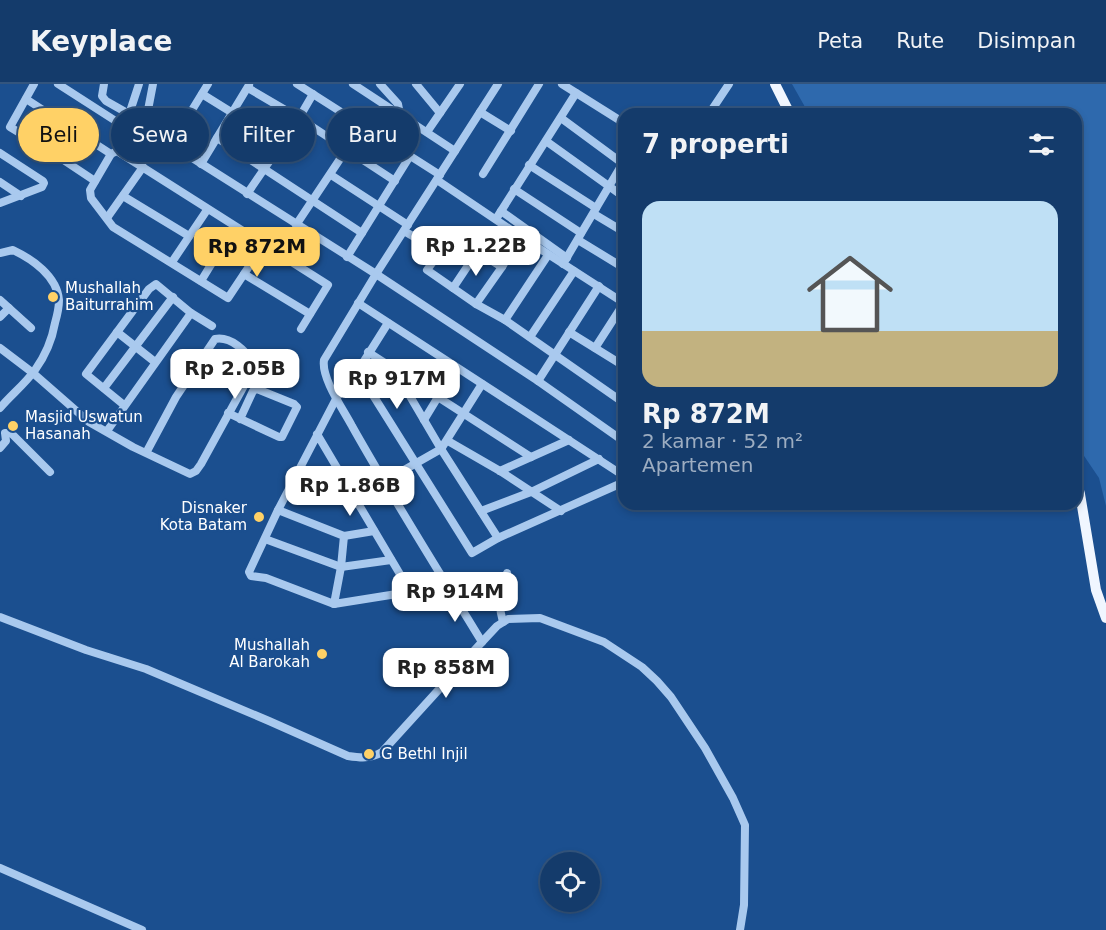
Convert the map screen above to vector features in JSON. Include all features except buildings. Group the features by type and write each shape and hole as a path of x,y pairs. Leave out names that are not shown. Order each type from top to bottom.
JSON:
{"main road":[{"path":"774,86 787,108"},
{"path":"1082,506 1096,591 1106,618"}],"street":[{"path":"34,84 10,127 95,181"},
{"path":"58,84 111,118"},
{"path":"104,84 102,96 118,108"},
{"path":"131,108 139,84"},
{"path":"148,108 153,84"},
{"path":"208,84 172,144 247,194 376,274 538,381 618,437"},
{"path":"297,84 336,108"},
{"path":"353,84 390,108"},
{"path":"380,84 398,104 398,108"},
{"path":"416,84 440,113"},
{"path":"482,642 383,482 323,367 324,360 358,303 498,84"},
{"path":"483,174 539,84"},
{"path":"562,84 618,119"},
{"path":"713,108 729,84"},
{"path":"428,132 457,85"},
{"path":"235,108 249,86 283,108"},
{"path":"303,108 310,90"},
{"path":"498,215 576,93"},
{"path":"202,94 226,108"},
{"path":"26,99 111,150"},
{"path":"480,112 511,131"},
{"path":"561,118 618,158"},
{"path":"419,126 454,151"},
{"path":"201,164 221,132"},
{"path":"217,138 362,233"},
{"path":"546,141 618,193"},
{"path":"0,153 43,181 42,187 0,203"},
{"path":"111,157 89,194 113,227 228,298 264,244"},
{"path":"135,162 328,285 301,329"},
{"path":"247,194 268,162"},
{"path":"296,225 339,162"},
{"path":"366,162 395,181"},
{"path":"347,256 406,162"},
{"path":"418,162 565,261 574,271 618,299"},
{"path":"529,165 618,228"},
{"path":"107,218 143,166"},
{"path":"565,261 618,170"},
{"path":"331,175 440,252"},
{"path":"0,182 21,196"},
{"path":"514,189 618,264"},
{"path":"123,196 189,236"},
{"path":"172,262 207,210"},
{"path":"498,215 520,236 548,255 565,261"},
{"path":"201,281 234,227"},
{"path":"502,267 452,236 427,270 476,304 506,320 618,399"},
{"path":"476,304 520,236"},
{"path":"0,253 13,250 41,268 56,290 59,300 53,332 46,351 33,373 0,408"},
{"path":"453,288 477,252"},
{"path":"506,320 548,255"},
{"path":"530,337 574,271"},
{"path":"244,274 310,314"},
{"path":"124,405 86,374 153,285 156,284 191,313 212,326"},
{"path":"538,381 599,286"},
{"path":"104,388 173,297"},
{"path":"0,300 31,328"},
{"path":"358,303 618,472"},
{"path":"0,317 9,308"},
{"path":"595,348 618,312"},
{"path":"107,431 191,313"},
{"path":"317,434 407,586 406,591 334,604 266,578 251,576 249,572 278,510 317,434 337,397 354,377 388,323"},
{"path":"117,332 155,362"},
{"path":"570,332 618,362"},
{"path":"0,348 33,373 89,422 146,453 190,474 196,471 254,364 247,354 234,343 221,338 215,339 176,396 146,453"},
{"path":"368,352 531,457"},
{"path":"394,369 441,449 498,538"},
{"path":"354,377 370,392 472,553 498,538 618,485"},
{"path":"357,504 383,482 441,449 482,384"},
{"path":"228,413 240,419 282,437 297,407 257,389 240,419"},
{"path":"424,420 438,397"},
{"path":"0,448 6,441 5,433 11,433 50,472"},
{"path":"500,471 569,440"},
{"path":"448,441 500,471 561,511"},
{"path":"481,511 531,492 599,459"},
{"path":"291,486 328,498 357,504"},
{"path":"278,510 344,536 374,531"},
{"path":"334,604 344,536"},
{"path":"265,538 341,567 391,560"},
{"path":"502,622 499,597 507,573"},
{"path":"0,618 86,650 146,669 348,756 362,758 373,758 382,752 502,622 517,618 540,618 603,642 642,667 671,697 705,748 733,798 745,825 744,905 740,930"},
{"path":"0,868 142,930"}],"shaded area":[{"path":"792,84 1106,84 1106,506 1099,478 1082,453 1082,108 806,108"}],"place":[{"name":"Mushallah Baiturrahim","path":"53,297"},
{"name":"Masjid Uswatun Hasanah","path":"13,426"},
{"name":"Disnaker Kota Batam","path":"259,517"},
{"name":"Mushallah Al Barokah","path":"322,654"},
{"name":"G Bethl Injil","path":"369,754"}]}
